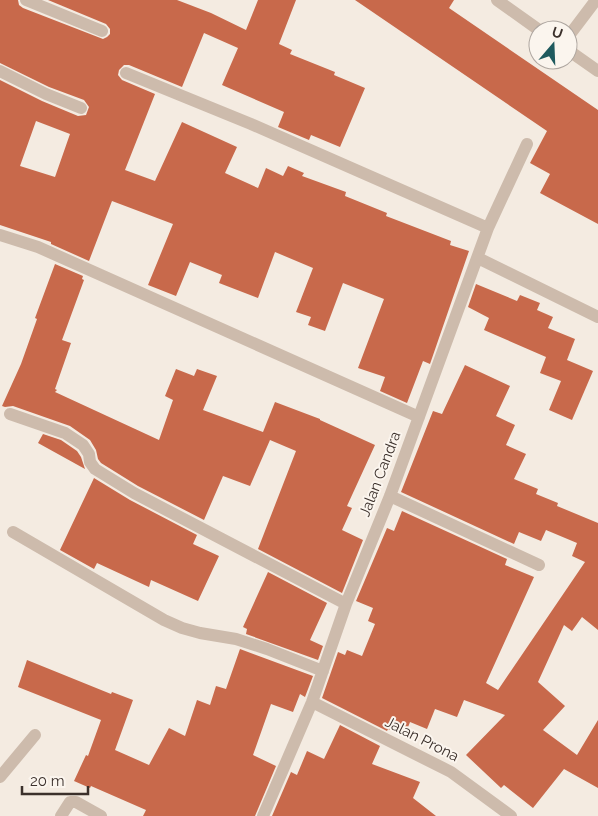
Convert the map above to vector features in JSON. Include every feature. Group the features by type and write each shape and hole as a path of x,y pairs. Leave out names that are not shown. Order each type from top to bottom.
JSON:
{"street":[{"path":"26,0 102,31"},
{"path":"497,0 528,22"},
{"path":"578,24 596,0"},
{"path":"578,57 598,71"},
{"path":"0,71 46,94 81,108"},
{"path":"126,74 251,124 488,228"},
{"name":"Jalan Candra","path":"263,816 312,702 346,604 390,496 488,228 527,144"},
{"path":"0,235 38,247 419,417"},
{"path":"478,258 598,317"},
{"path":"10,414 65,434 83,445 95,469 134,493 346,604"},
{"path":"390,496 539,565"},
{"path":"13,532 164,620 200,633 236,639 323,671"},
{"name":"Jalan Prona","path":"312,702 452,772 511,816"},
{"path":"0,777 35,735"},
{"path":"61,816 70,802 76,802 101,816"}],"building":[{"path":"0,0 18,0 19,5 23,8 103,39 110,34 110,29 106,24 48,0 177,0 211,13 246,30 258,0 296,0 279,44 292,50 290,54 335,72 334,75 365,88 340,147 311,135 309,140 278,127 284,112 222,85 238,48 204,33 182,87 129,65 124,65 119,70 118,75 122,80 155,94 125,170 155,181 182,122 237,147 225,173 258,188 266,168 283,176 288,166 304,173 302,176 346,192 345,196 387,213 386,216 451,241 450,245 469,251 430,364 423,361 407,403 380,391 385,377 358,368 384,299 343,283 325,331 308,325 311,317 296,312 313,268 275,252 258,298 219,283 222,275 190,262 176,296 148,285 173,224 112,201 89,261 51,244 51,242 0,225 0,80 78,116 86,115 89,107 84,100 49,87 0,63","holes":["36,121 70,134 55,177 20,166"]},
{"path":"355,0 454,0 449,8 528,62 528,70 540,70 598,110 598,224 540,193 550,174 530,163 547,131"},
{"path":"55,264 83,276 82,279 84,280 62,340 71,343 55,392 159,440 173,400 165,396 176,369 194,376 197,369 217,376 203,410 263,432 275,402 320,419 375,445 347,506 352,508 342,530 363,540 342,593 258,549 296,451 270,440 250,486 223,476 204,520 138,486 101,463 90,440 70,426 13,406 2,406 21,364 37,319 35,318"},
{"path":"476,284 517,301 520,295 540,303 537,310 553,317 548,328 575,339 567,360 593,371 572,420 549,410 561,381 540,373 546,357 484,330 489,318 468,307"},
{"path":"465,365 510,386 496,416 515,425 506,445 526,454 514,479 538,489 536,494 558,503 557,506 598,523 598,630 582,617 572,631 564,625 538,682 565,706 543,730 577,755 598,720 598,788 564,769 533,808 504,785 501,788 466,755 505,715 464,700 457,717 435,709 427,729 410,722 405,735 388,729 387,731 322,698 338,652 345,655 347,650 362,656 375,624 368,621 373,608 356,601 387,528 394,531 402,511 507,559 505,565 534,577 486,683 498,690 585,562 572,556 577,543 546,530 541,541 519,532 514,544 401,492 433,411 442,414"},
{"path":"43,434 61,440 77,451 85,469 38,443"},
{"path":"94,478 130,500 197,535 193,544 219,556 198,601 151,580 149,587 97,563 94,569 60,550"},
{"path":"268,572 327,603 310,640 323,646 318,660 246,634 247,629 243,627"},
{"path":"240,649 313,676 305,697 300,694 293,712 271,704 253,755 276,766 255,816 143,816 146,810 91,786 90,788 74,781 86,755 88,756 101,720 18,687 27,660 111,694 112,692 133,700 115,750 149,765 169,728 185,736 197,700 210,705 216,686 226,689"},
{"path":"340,725 380,746 372,764 420,782 413,798 436,816 272,816 291,772 297,775 307,751 324,759"}]}
